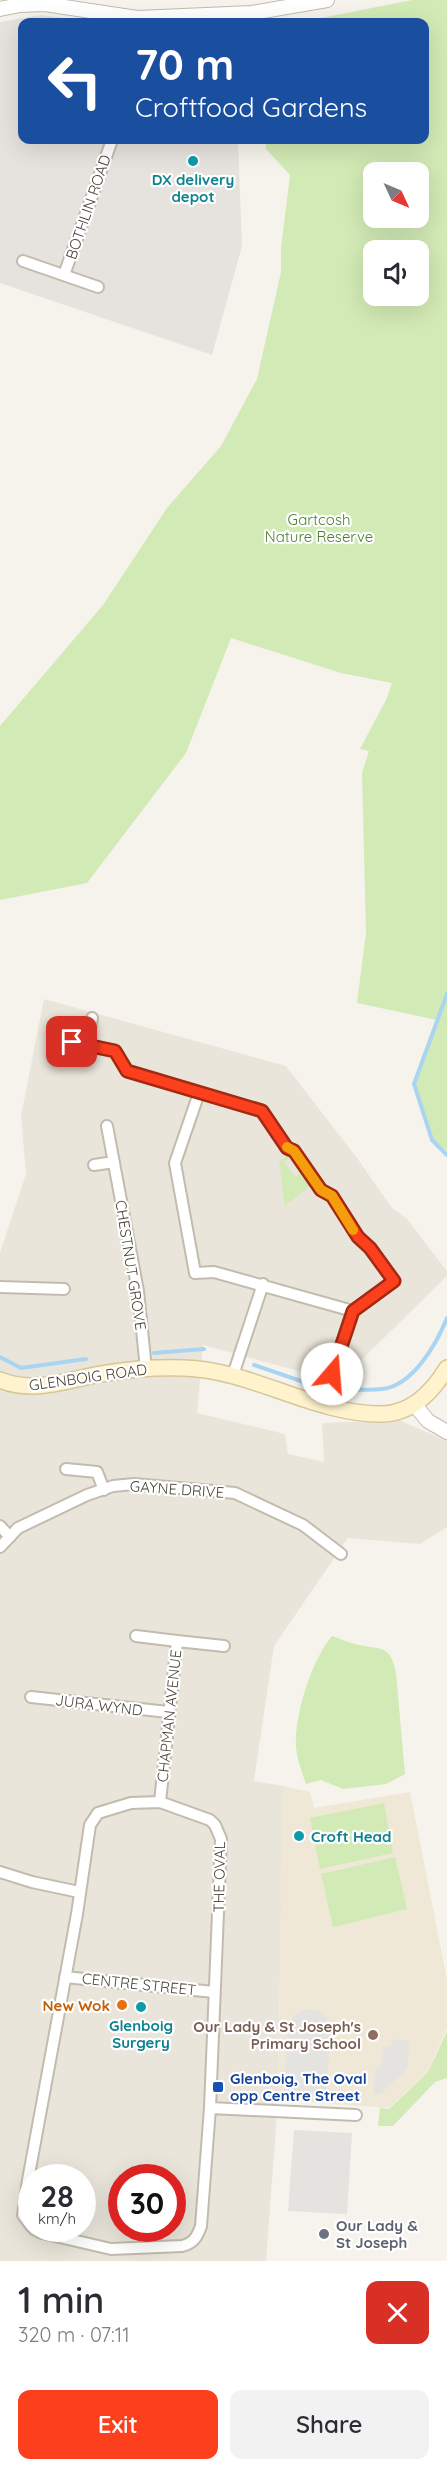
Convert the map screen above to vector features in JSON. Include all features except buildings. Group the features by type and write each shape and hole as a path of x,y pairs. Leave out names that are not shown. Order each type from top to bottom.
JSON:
{"main road":[{"name":"GLENBOIG ROAD","path":"0,1380 24,1387 40,1386 107,1373 186,1368 233,1375 343,1409 382,1414 396,1412 414,1404"},
{"path":"414,1404 434,1390 447,1368"}],"street":[{"path":"0,8 6,0"},
{"path":"170,18 252,13 327,0"},
{"path":"0,8 41,2 126,18"},
{"name":"BOTHLIN ROAD","path":"64,275 111,144"},
{"name":"BOTHLIN ROAD","path":"23,261 98,286"},
{"path":"87,1045 92,1018"},
{"path":"64,1040 115,1051 127,1071 262,1111 287,1148 294,1151 321,1190 332,1196 358,1237 370,1248 394,1281 353,1311 332,1374"},
{"path":"199,1093 175,1163 195,1273 214,1272 353,1311"},
{"name":"CHESTNUT GROVE","path":"107,1126 138,1291 146,1369"},
{"path":"94,1165 114,1162"},
{"path":"233,1375 263,1284"},
{"path":"0,1287 64,1289"},
{"path":"414,1404 428,1421 447,1432"},
{"path":"66,1469 97,1472 104,1490"},
{"name":"GAYNE DRIVE","path":"0,1547 18,1528 104,1490 134,1484 166,1485 235,1493 303,1525 341,1554"},
{"path":"0,1526 10,1536"},
{"path":"136,1635 177,1641"},
{"name":"CHAPMAN AVENUE","path":"160,1802 177,1641 224,1646"},
{"name":"JURA WYND","path":"30,1697 168,1712"},
{"name":"THE OVAL","path":"32,2164 90,1825 98,1813 131,1803 160,1802 210,1820 215,1825 221,1839 210,2108 201,2226 198,2235 190,2244 182,2246 111,2249 81,2242"},
{"path":"0,1872 32,1882 79,1892"},
{"name":"CENTRE STREET","path":"65,1977 214,1992"},
{"path":"210,2108 356,2115"},
{"path":"109,2261 111,2249"}],"shaded area":[{"path":"41,15 66,18 23,18"},
{"path":"18,19 18,144 238,144 242,246 212,355 0,283 0,22"},
{"path":"44,999 286,1066 357,1158 392,1208 407,1219 447,1271 447,1276 339,1382 203,1345 197,1413 285,1434 288,1454 324,1462 322,1423 399,1420 447,1441 447,1527 420,1544 348,1538 274,1646 254,1781 283,1786 278,2100 266,2261 0,2261 0,1253 26,1174 21,1116"},
{"path":"283,1786 310,1792 314,1808 410,1792 447,1980 447,2028 428,2071 389,2108 278,2100"},
{"path":"309,2009 319,2011 326,2016 331,2026 326,2096 284,2092 288,2026 292,2018 300,2011"},
{"path":"392,2039 410,2041 407,2069 380,2094 373,2094 376,2067 381,2067 383,2047 391,2046"},
{"path":"294,2130 352,2133 347,2214 288,2211"}],"green space":[{"name":"Gartcosh Nature Reserve","path":"412,0 447,0 447,1151 432,1140 414,1084 437,1020 357,1003 366,933 362,773 369,751 360,749 387,698 392,683 341,673 231,638 186,753 87,883 0,900 0,726 103,605 167,508 221,446 257,379 281,272 281,248 290,175 266,149 266,144 429,144 429,18 321,18"},
{"path":"288,1155 290,1158 284,1162 295,1176 301,1173 310,1186 285,1206 279,1161"},
{"path":"332,1636 384,1650 394,1664 405,1774 386,1784 343,1789 321,1780 306,1784 297,1752 298,1720 311,1673"},
{"path":"384,1803 393,1853 320,1869 310,1818"},
{"path":"395,1857 407,1909 333,1927 321,1874"},
{"path":"447,2031 447,2078 435,2082 393,2126 378,2126 380,2108 389,2109 428,2072"}],"waterway":[{"path":"447,994 414,1084 432,1140 447,1155"},
{"path":"335,1389 382,1389 404,1380 414,1372 430,1351 447,1318"},
{"path":"154,1353 204,1349"},
{"path":"0,1357 21,1368 86,1359"},
{"path":"254,1365 318,1387"}],"slow traffic":[{"path":"287,1147 294,1151 321,1190 332,1196 353,1230"}],"place":[{"name":"DX delivery depot","path":"193,161"},
{"name":"Croft Head","path":"299,1836"},
{"name":"New Wok","path":"122,2005"},
{"name":"Glenboig Surgery","path":"141,2007"},
{"name":"Our Lady & St Joseph's Primary School","path":"373,2035"},
{"name":"Glenboig, The Oval opp Centre Street","path":"218,2087"},
{"name":"Our Lady & St Joseph","path":"324,2234"}],"route":[{"path":"72,1042 115,1051 127,1071 262,1111 287,1148 294,1151 321,1190 332,1196 358,1237 370,1248 394,1281 353,1311 332,1374"}]}
